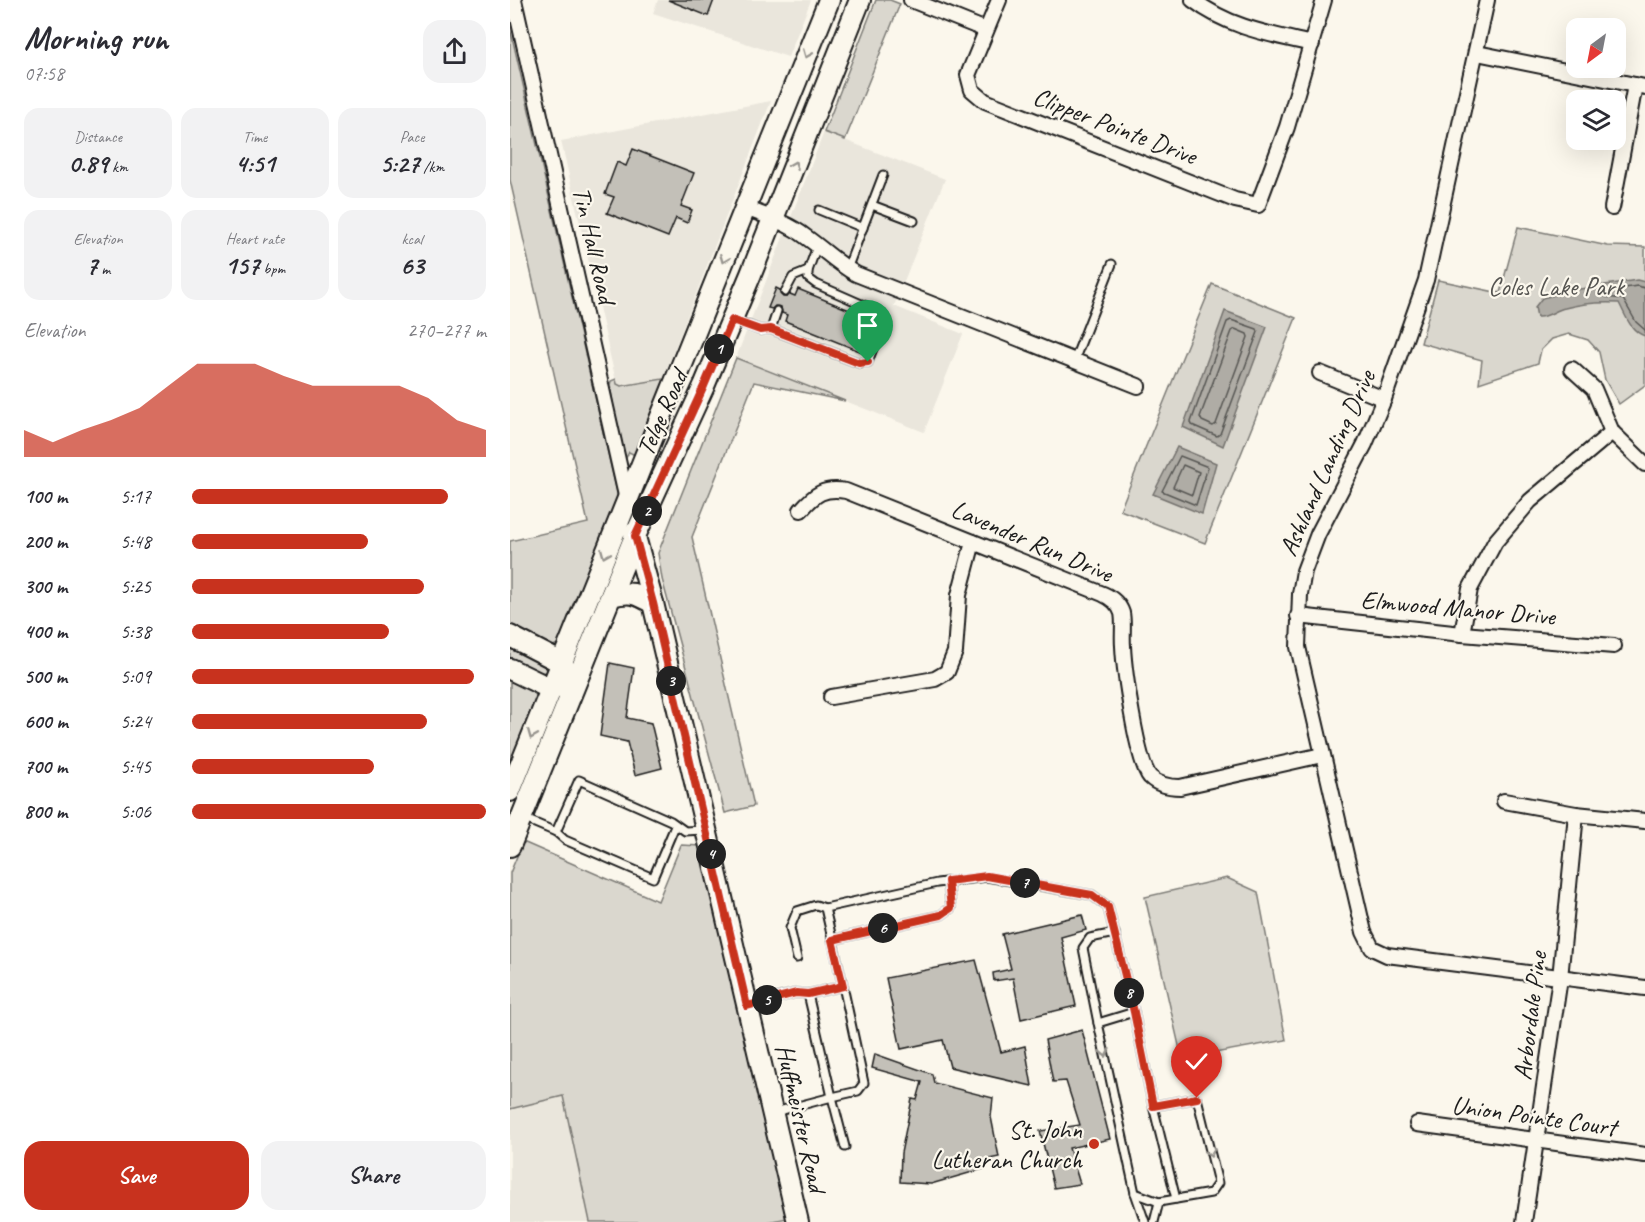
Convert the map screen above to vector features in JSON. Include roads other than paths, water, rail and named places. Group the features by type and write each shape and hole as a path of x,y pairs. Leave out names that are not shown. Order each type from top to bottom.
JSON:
{"main road":[{"name":"Telge Road","path":"510,791 829,0"},
{"name":"Telge Road","path":"510,846 635,536 732,320 860,0"},
{"name":"Huffmeister Road","path":"627,500 798,1222"},
{"path":"611,596 627,592 637,594 653,603"},
{"path":"510,636 562,663 575,685 551,689 510,669"}],"street":[{"name":"Tin Hall Road","path":"514,0 627,500"},
{"path":"911,0 987,30 999,0"},
{"path":"1193,0 1211,14 1242,27 1312,44 1324,0"},
{"name":"Ashland Landing Drive","path":"1487,0 1426,280 1384,399 1360,454 1318,534 1304,571 1298,616 1298,647 1364,932 1372,948 1387,955 1560,978"},
{"name":"Clipper Pointe Drive","path":"987,30 968,75 972,90 985,101 1236,200 1258,205 1287,127 1312,44"},
{"path":"1477,53 1640,86 1612,208"},
{"path":"745,208 790,226 847,269 1138,386"},
{"path":"1572,369 1594,389 1612,432 1645,464"},
{"path":"1320,373 1384,399"},
{"path":"1462,633 1470,589 1495,542 1530,501 1612,432"},
{"name":"Lavender Run Drive","path":"801,510 822,490 846,491 1113,599 1122,614 1122,644 1134,724 1144,765 1149,776 1156,782 1180,787 1322,755"},
{"path":"831,697 935,679 947,672 955,652 959,595 974,542"},
{"name":"Elmwood Manor Drive","path":"1298,616 1614,646"},
{"path":"1504,801 1576,814 1645,821"},
{"name":"Arbordale Pine","path":"1524,1222 1560,978 1576,814"},
{"path":"1560,978 1645,988"},
{"name":"Union Pointe Court","path":"1417,1124 1645,1155"}],"lane":[{"path":"847,269 883,175"},
{"path":"872,205 914,221"},
{"path":"819,210 863,228"},
{"path":"732,320 760,330 771,329 859,363 868,362 880,330 879,315 874,309 816,284 808,278 808,271 818,246"},
{"path":"1074,361 1112,264"},
{"path":"785,292 793,277 808,271"},
{"path":"771,329 777,311"},
{"path":"556,832 579,780 671,821 685,831 705,829"},
{"path":"522,817 556,832 565,840 652,879 675,826"},
{"path":"797,958 790,928 797,911 816,905 825,908 948,881 987,876 1092,895 1108,907 1176,1199"},
{"path":"832,940 941,915 951,908 948,881"},
{"path":"772,1112 858,1090 864,1083 825,908"},
{"path":"1115,933 1090,938 1083,948 1135,1193 1145,1222"},
{"path":"747,1006 796,993 808,994 843,986"},
{"path":"808,994 845,1147"},
{"path":"1098,1023 1134,1012"},
{"path":"1135,1193 1159,1202 1211,1193 1218,1183 1197,1098 1153,1106"},
{"path":"1154,1222 1159,1202"}],"water":[{"path":"1637,280 1645,282 1645,336 1632,327 1619,303 1578,305 1537,317 1535,307 1542,298"},
{"path":"1225,311 1267,327 1223,446 1183,427"},
{"path":"1177,447 1216,463 1202,514 1153,494"}],"place":[{"name":"St. John Lutheran Church","path":"1094,1144"}],"park label":[{"name":"Coles Lake Park","path":"1556,286"}]}
